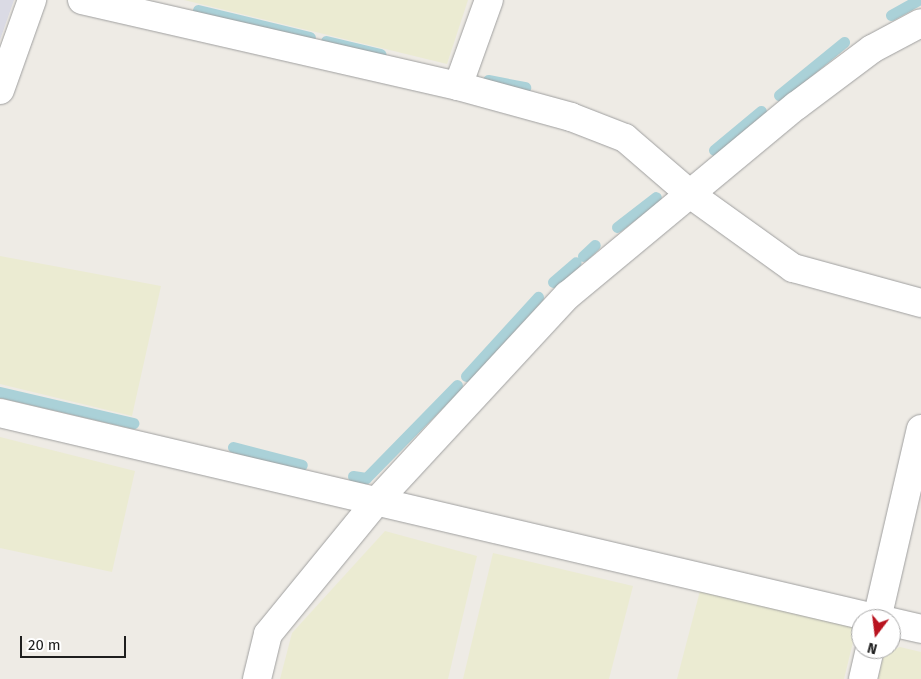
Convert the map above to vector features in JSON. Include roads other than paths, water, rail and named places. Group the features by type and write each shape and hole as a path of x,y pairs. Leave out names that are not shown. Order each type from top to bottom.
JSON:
{"street":[{"path":"0,90 32,0"},
{"path":"82,0 170,10 571,117 625,138 690,194 793,268 921,303"},
{"path":"458,86 489,0"},
{"path":"257,679 268,634 376,502 568,295 690,194 872,49 921,24"},
{"path":"0,413 851,613"},
{"path":"879,609 921,428"},
{"path":"901,624 921,629"},
{"path":"863,679 868,659"}],"waterway":[{"path":"891,15 918,0"},
{"path":"198,10 310,37"},
{"path":"326,41 380,54"},
{"path":"779,95 844,42"},
{"path":"488,80 525,87"},
{"path":"714,150 761,111"},
{"path":"617,227 656,197"},
{"path":"583,256 595,245"},
{"path":"553,282 576,262"},
{"path":"466,376 538,297"},
{"path":"353,476 366,478 457,385"},
{"path":"0,392 133,423"},
{"path":"233,447 302,465"}]}
